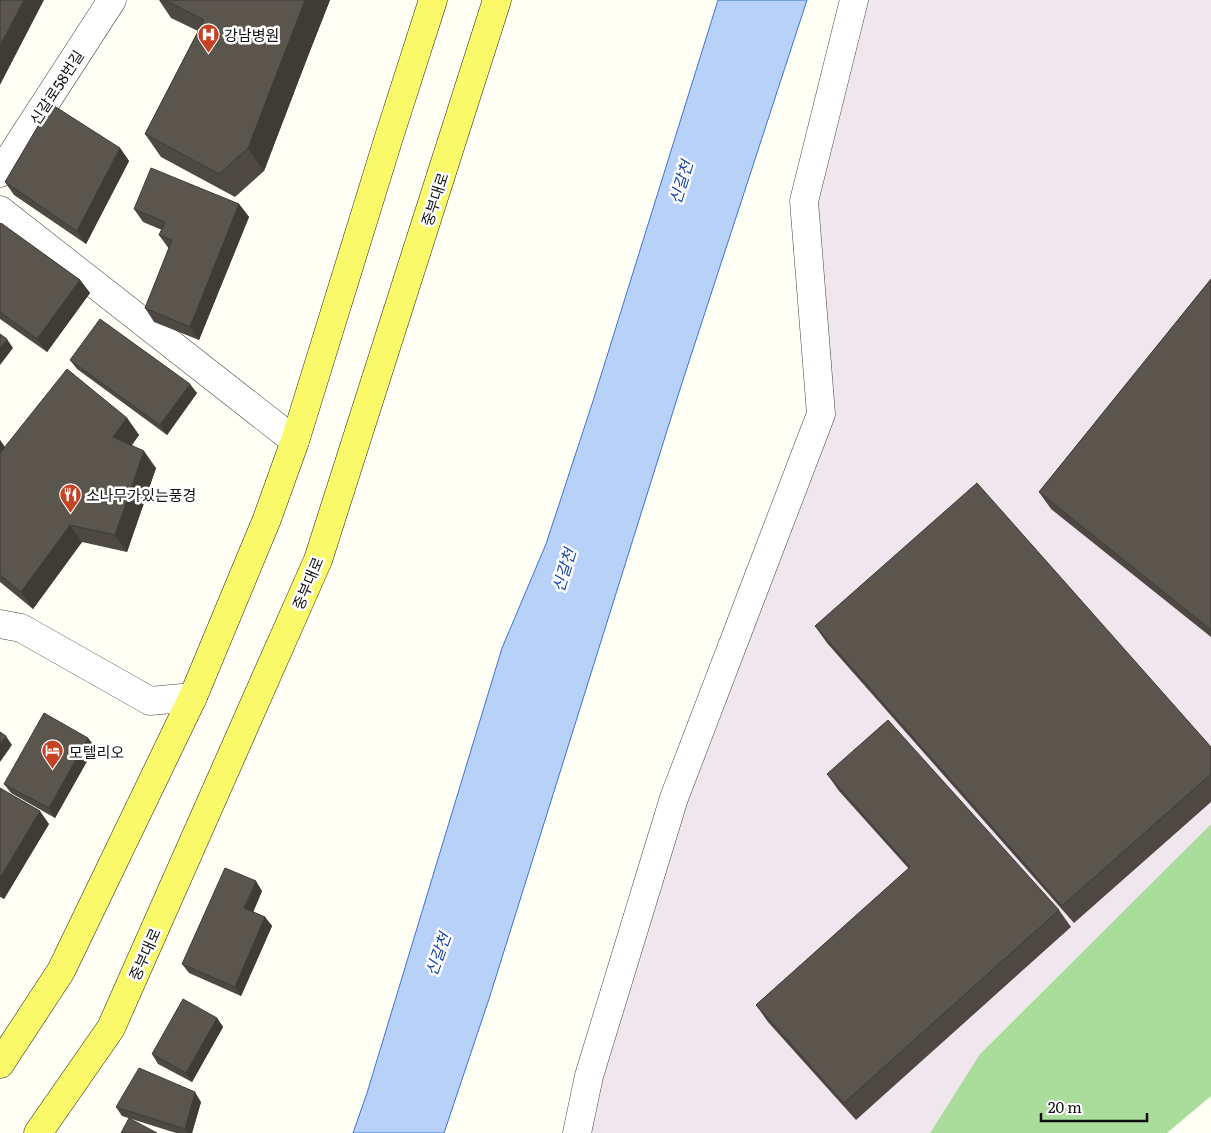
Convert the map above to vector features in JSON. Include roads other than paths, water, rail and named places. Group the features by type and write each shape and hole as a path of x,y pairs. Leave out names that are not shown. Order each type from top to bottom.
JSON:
{"main road":[{"path":"0,1064 61,971 193,697 267,519 294,442 388,137 433,0"},
{"name":"중부대로","path":"38,1133 111,1028 318,560 497,0"}],"street":[{"name":"신갈로58번길","path":"0,173 112,0"},
{"path":"577,1133 589,1076 674,798 821,414 804,201 854,0"},
{"path":"0,210 294,442"},
{"path":"0,624 21,628 150,701 193,697"}],"water":[{"name":"신갈천","path":"718,0 807,0 681,386 489,999 444,1133 353,1133 367,1093 502,648 546,544 593,401"}],"place":[{"name":"강남병원","path":"208,53"},
{"name":"소나무가있는풍경","path":"70,513"},
{"name":"모텔리오","path":"53,770"}]}
